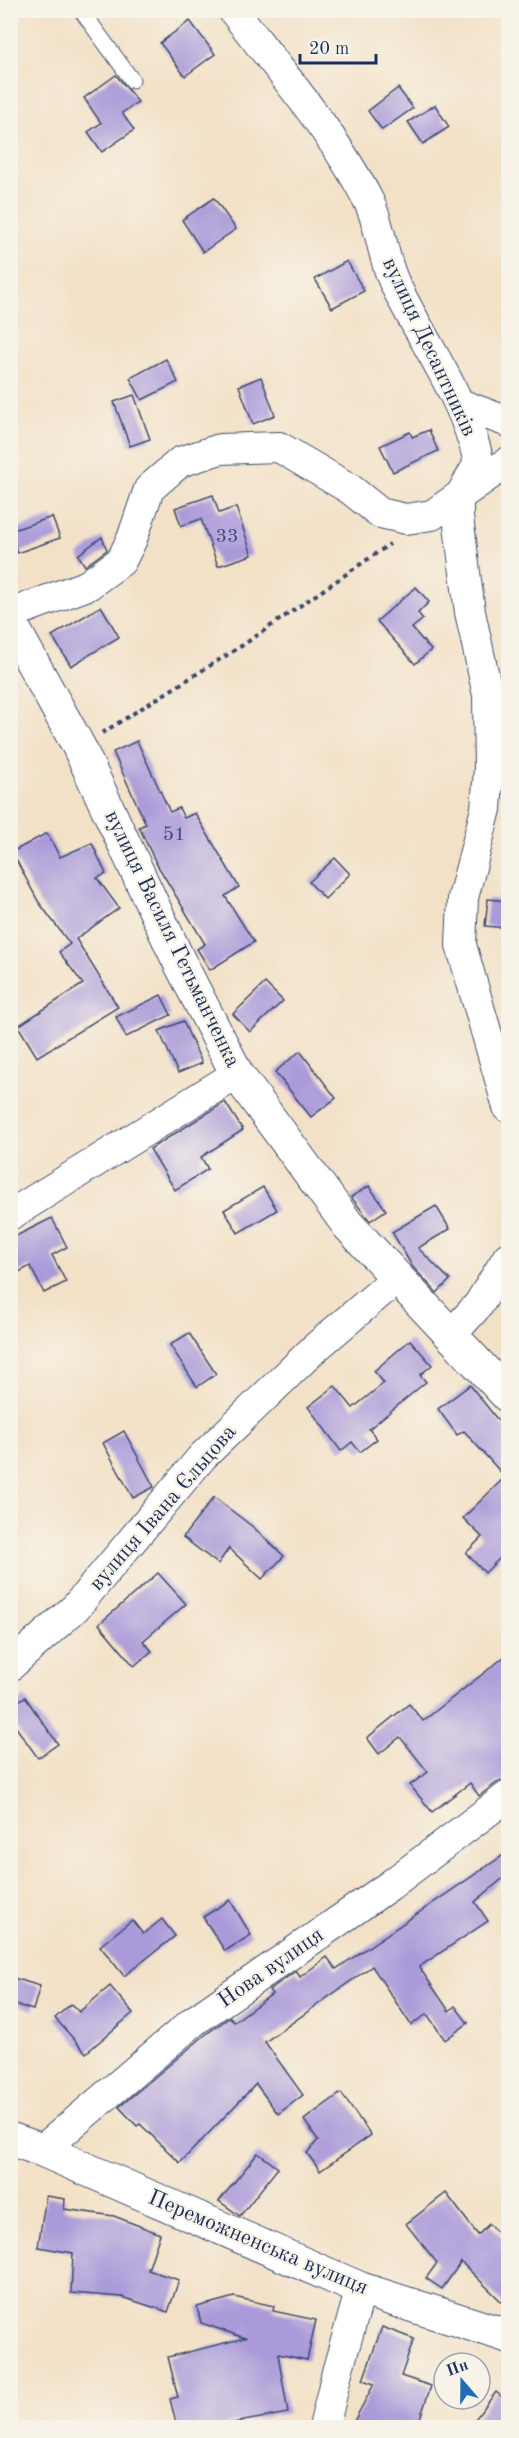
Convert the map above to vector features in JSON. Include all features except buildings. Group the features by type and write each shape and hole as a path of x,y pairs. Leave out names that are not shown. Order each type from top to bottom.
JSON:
{"street":[{"name":"вулиця Десантників","path":"233,10 315,115 368,201 393,280 460,404 479,463 458,500"},
{"path":"460,404 508,422"},
{"path":"10,614 88,585 121,561 132,539 150,489 180,462 220,448 279,447 350,489 381,513 406,519 432,515 458,500 508,462"},
{"path":"458,500 462,564 488,695 489,768 486,809 463,898 461,945 508,1107"},
{"name":"вулиця Василя Гетьманченка","path":"10,622 79,747 177,957 237,1074 348,1226 508,1396"},
{"path":"10,1215 237,1074"},
{"path":"452,1334 478,1304 508,1257"},
{"name":"вулиця Івана Єльцова","path":"10,1666 75,1608 202,1457 314,1349 396,1279"},
{"name":"Нова вулиця","path":"42,2150 194,2021 389,1886 508,1796"},
{"name":"Переможненська вулиця","path":"10,2139 42,2150 361,2289 508,2336"},
{"path":"324,2427 361,2289"}],"lane":[{"path":"81,10 132,80"}],"path":[{"path":"79,747 243,645 395,540"}]}
